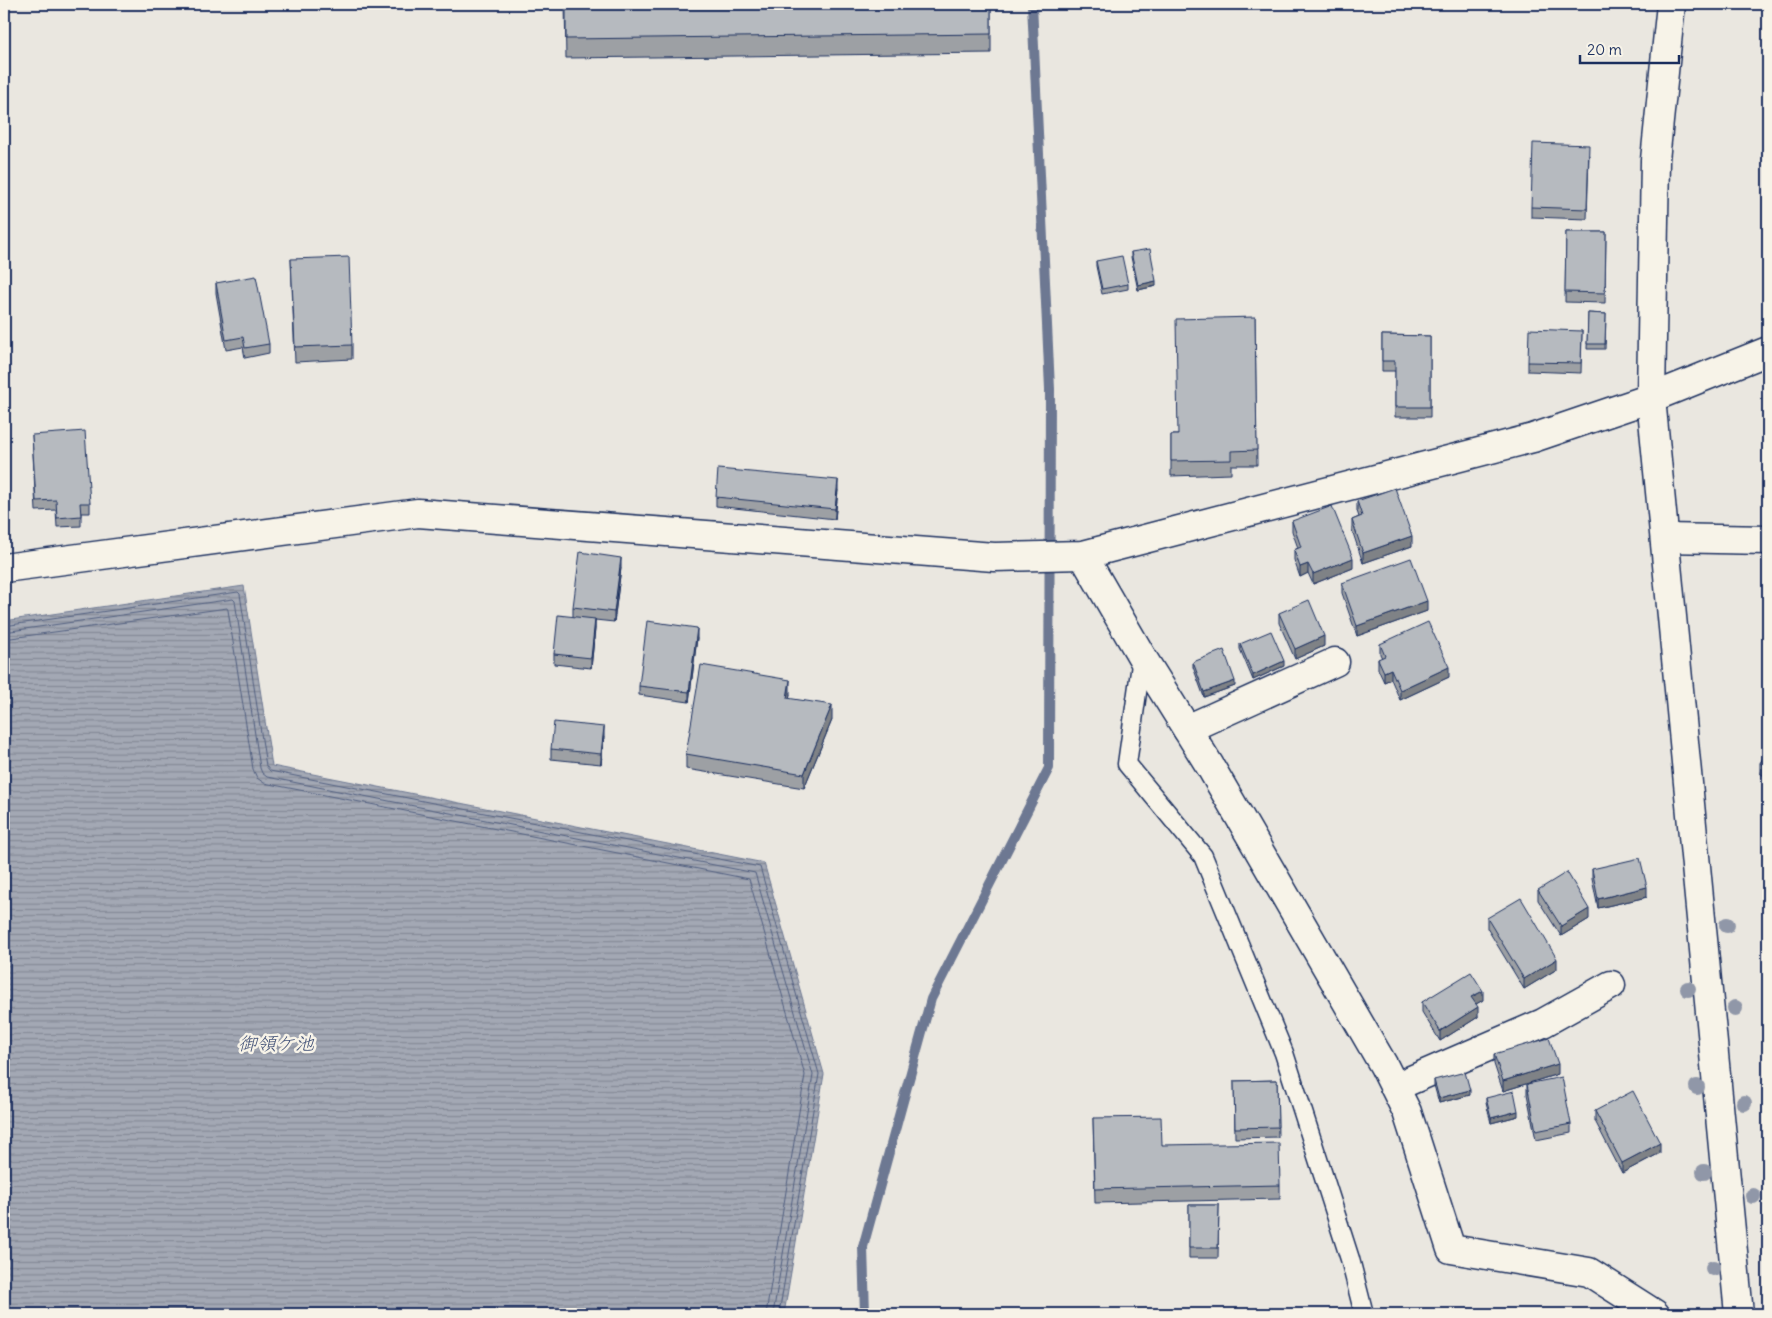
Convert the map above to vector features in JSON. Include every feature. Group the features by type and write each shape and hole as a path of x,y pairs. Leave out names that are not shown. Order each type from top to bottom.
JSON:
{"street":[{"path":"1671,4 1655,160 1651,398 1739,1314"},
{"path":"4,568 418,513 994,557 1084,555 1533,438 1651,398 1768,351"},
{"path":"1665,538 1768,540"},
{"path":"1084,555 1142,657 1210,766 1384,1066 1407,1112 1451,1248 1589,1272 1655,1314"},
{"path":"1187,729 1335,662"},
{"path":"1395,1087 1543,1023 1611,984"}],"lane":[{"path":"1142,657 1127,764 1203,856 1284,1053 1350,1259 1364,1314"}],"water":[{"name":"御領ケ池","path":"244,586 272,766 764,863 824,1074 784,1314 4,1314 4,621"}],"building":[{"path":"566,4 991,4 991,34 566,39"},
{"path":"1533,143 1589,145 1587,209 1531,207"},
{"path":"1566,232 1606,232 1605,293 1565,292"},
{"path":"1150,249 1156,281 1138,285 1131,252"},
{"path":"1122,256 1128,284 1102,289 1096,261"},
{"path":"349,257 352,345 295,347 291,259"},
{"path":"256,276 269,344 245,348 243,337 226,340 216,283"},
{"path":"1588,313 1606,314 1605,344 1587,344"},
{"path":"1255,317 1257,450 1231,451 1231,460 1171,461 1171,435 1178,435 1176,319"},
{"path":"1529,329 1582,331 1581,363 1528,362"},
{"path":"1382,335 1430,336 1430,407 1395,407 1395,361 1382,361"},
{"path":"85,431 90,503 80,503 81,516 57,518 56,500 36,501 32,435"},
{"path":"718,469 838,480 835,509 716,497"},
{"path":"1395,488 1412,536 1363,553 1352,520 1362,516 1357,501"},
{"path":"1332,506 1353,558 1313,574 1308,564 1300,567 1294,550 1301,547 1292,521"},
{"path":"580,552 621,558 614,612 573,607"},
{"path":"1411,558 1427,601 1357,626 1342,583"},
{"path":"1309,600 1324,636 1295,649 1279,613"},
{"path":"558,615 595,619 591,658 554,654"},
{"path":"647,621 697,628 689,692 639,686"},
{"path":"1428,622 1449,667 1400,690 1391,669 1384,672 1378,659 1385,656 1380,644"},
{"path":"1271,631 1284,661 1253,675 1240,644"},
{"path":"1224,650 1235,681 1204,692 1193,662"},
{"path":"701,665 790,680 787,698 832,705 804,774 686,754"},
{"path":"554,722 604,727 601,754 551,749"},
{"path":"1768,751 1768,769 1760,763"},
{"path":"1640,858 1647,887 1598,899 1592,869"},
{"path":"1567,872 1589,909 1561,926 1538,890"},
{"path":"1521,898 1557,959 1524,979 1487,918"},
{"path":"1768,910 1768,920 1764,916"},
{"path":"1471,972 1483,991 1471,997 1478,1007 1440,1031 1422,1002"},
{"path":"1549,1038 1558,1064 1503,1081 1494,1054"},
{"path":"1465,1072 1470,1090 1439,1098 1434,1080"},
{"path":"1562,1077 1571,1124 1536,1131 1527,1084"},
{"path":"1277,1080 1278,1127 1235,1128 1234,1081"},
{"path":"1514,1091 1518,1111 1491,1118 1486,1098"},
{"path":"1633,1091 1660,1143 1622,1163 1595,1111"},
{"path":"1161,1117 1162,1145 1279,1143 1280,1185 1095,1189 1093,1118"},
{"path":"1189,1205 1219,1205 1218,1248 1189,1248"}],"waterway":[{"path":"865,1314 863,1247 931,999 1049,768 1050,389 1032,4"}]}
